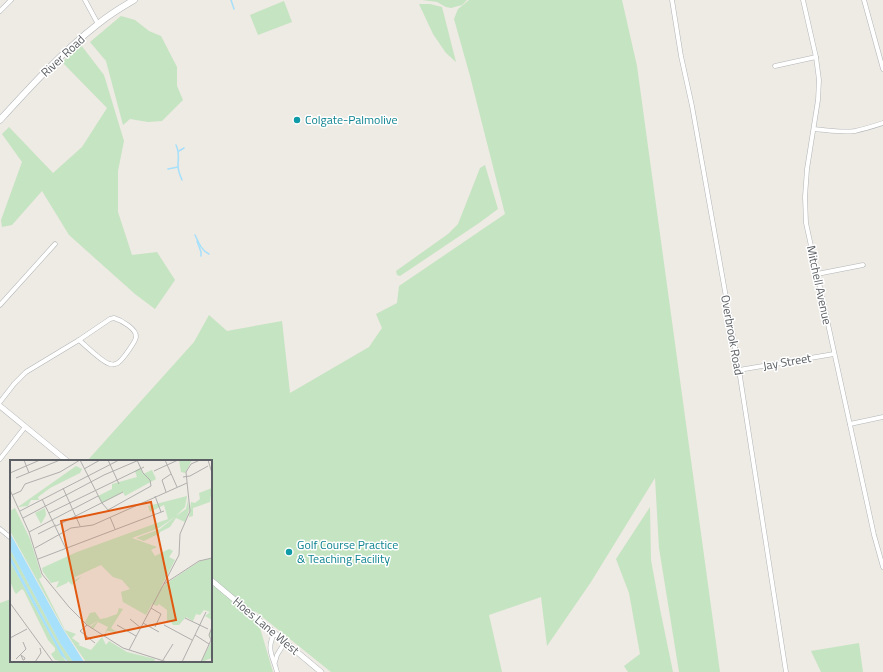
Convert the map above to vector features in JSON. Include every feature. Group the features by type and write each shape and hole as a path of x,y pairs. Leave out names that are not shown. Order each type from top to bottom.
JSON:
{"main road":[{"name":"River Road","path":"0,120 51,66 98,24 134,0"}],"street":[{"path":"0,10 11,0"},
{"path":"85,0 98,24"},
{"name":"Overbrook Road","path":"672,0 739,370 786,672"},
{"name":"Mitchell Avenue","path":"803,0 816,57 819,80 818,100 807,169 805,197 806,223 874,535 883,567"},
{"path":"864,0 883,69"},
{"path":"775,66 816,57"},
{"path":"814,129 847,132 856,131 883,123"},
{"path":"0,305 55,244"},
{"path":"817,274 863,265"},
{"path":"0,402 14,384 26,372 79,340 110,319 119,319 136,333 135,342 120,362 115,364 109,364 104,361 79,340"},
{"name":"Jay Street","path":"739,370 834,354"},
{"path":"0,406 66,460"},
{"path":"850,424 883,416"},
{"path":"0,459 26,427"},
{"path":"0,529 10,537"},
{"name":"Hoes Lane West","path":"212,581 321,672"},
{"path":"274,634 271,641 270,650 277,672"},
{"path":"274,662 285,642"}],"green space":[{"path":"422,0 467,0 462,5 451,8 437,2"},
{"path":"469,0 622,0 637,66 720,672 679,672 659,548 655,478 591,582 547,646 541,597 489,615 502,672 331,672 255,611 273,672 0,672 0,603 10,599 10,662 212,662 212,460 88,460 194,342 209,315 227,331 282,321 290,393 369,347 382,328 376,314 397,303 399,286 505,214 454,19 458,9"},
{"path":"284,1 292,22 258,35 250,15"},
{"path":"419,4 430,4 442,7 456,62 446,53 433,34"},
{"path":"121,16 135,20 149,31 161,36 177,67 177,86 183,100 162,121 148,122 130,119 123,125 106,61 90,42"},
{"path":"81,45 104,75 124,141 118,171 118,212 132,255 157,252 175,280 155,309 135,294 69,235 42,191 12,225 2,227 1,220 22,162 2,134 9,127 53,173 82,147 107,108 62,62"},
{"path":"485,165 498,209 400,276 397,275 396,271 448,234 458,224 480,168"},
{"path":"650,507 651,560 673,672 628,672 624,666 640,654 629,593 616,559"},
{"path":"859,643 863,672 821,672 811,651"}],"waterway":[{"path":"231,0 234,9"},
{"path":"176,145 178,153 178,170 182,180"},
{"path":"179,151 184,148"},
{"path":"168,169 178,167"},
{"path":"195,235 202,248 209,254"},
{"path":"197,241 201,256"}],"place":[{"name":"Colgate-Palmolive","path":"297,120"},
{"name":"Golf Course Practice & Teaching Facility","path":"289,552"}]}
